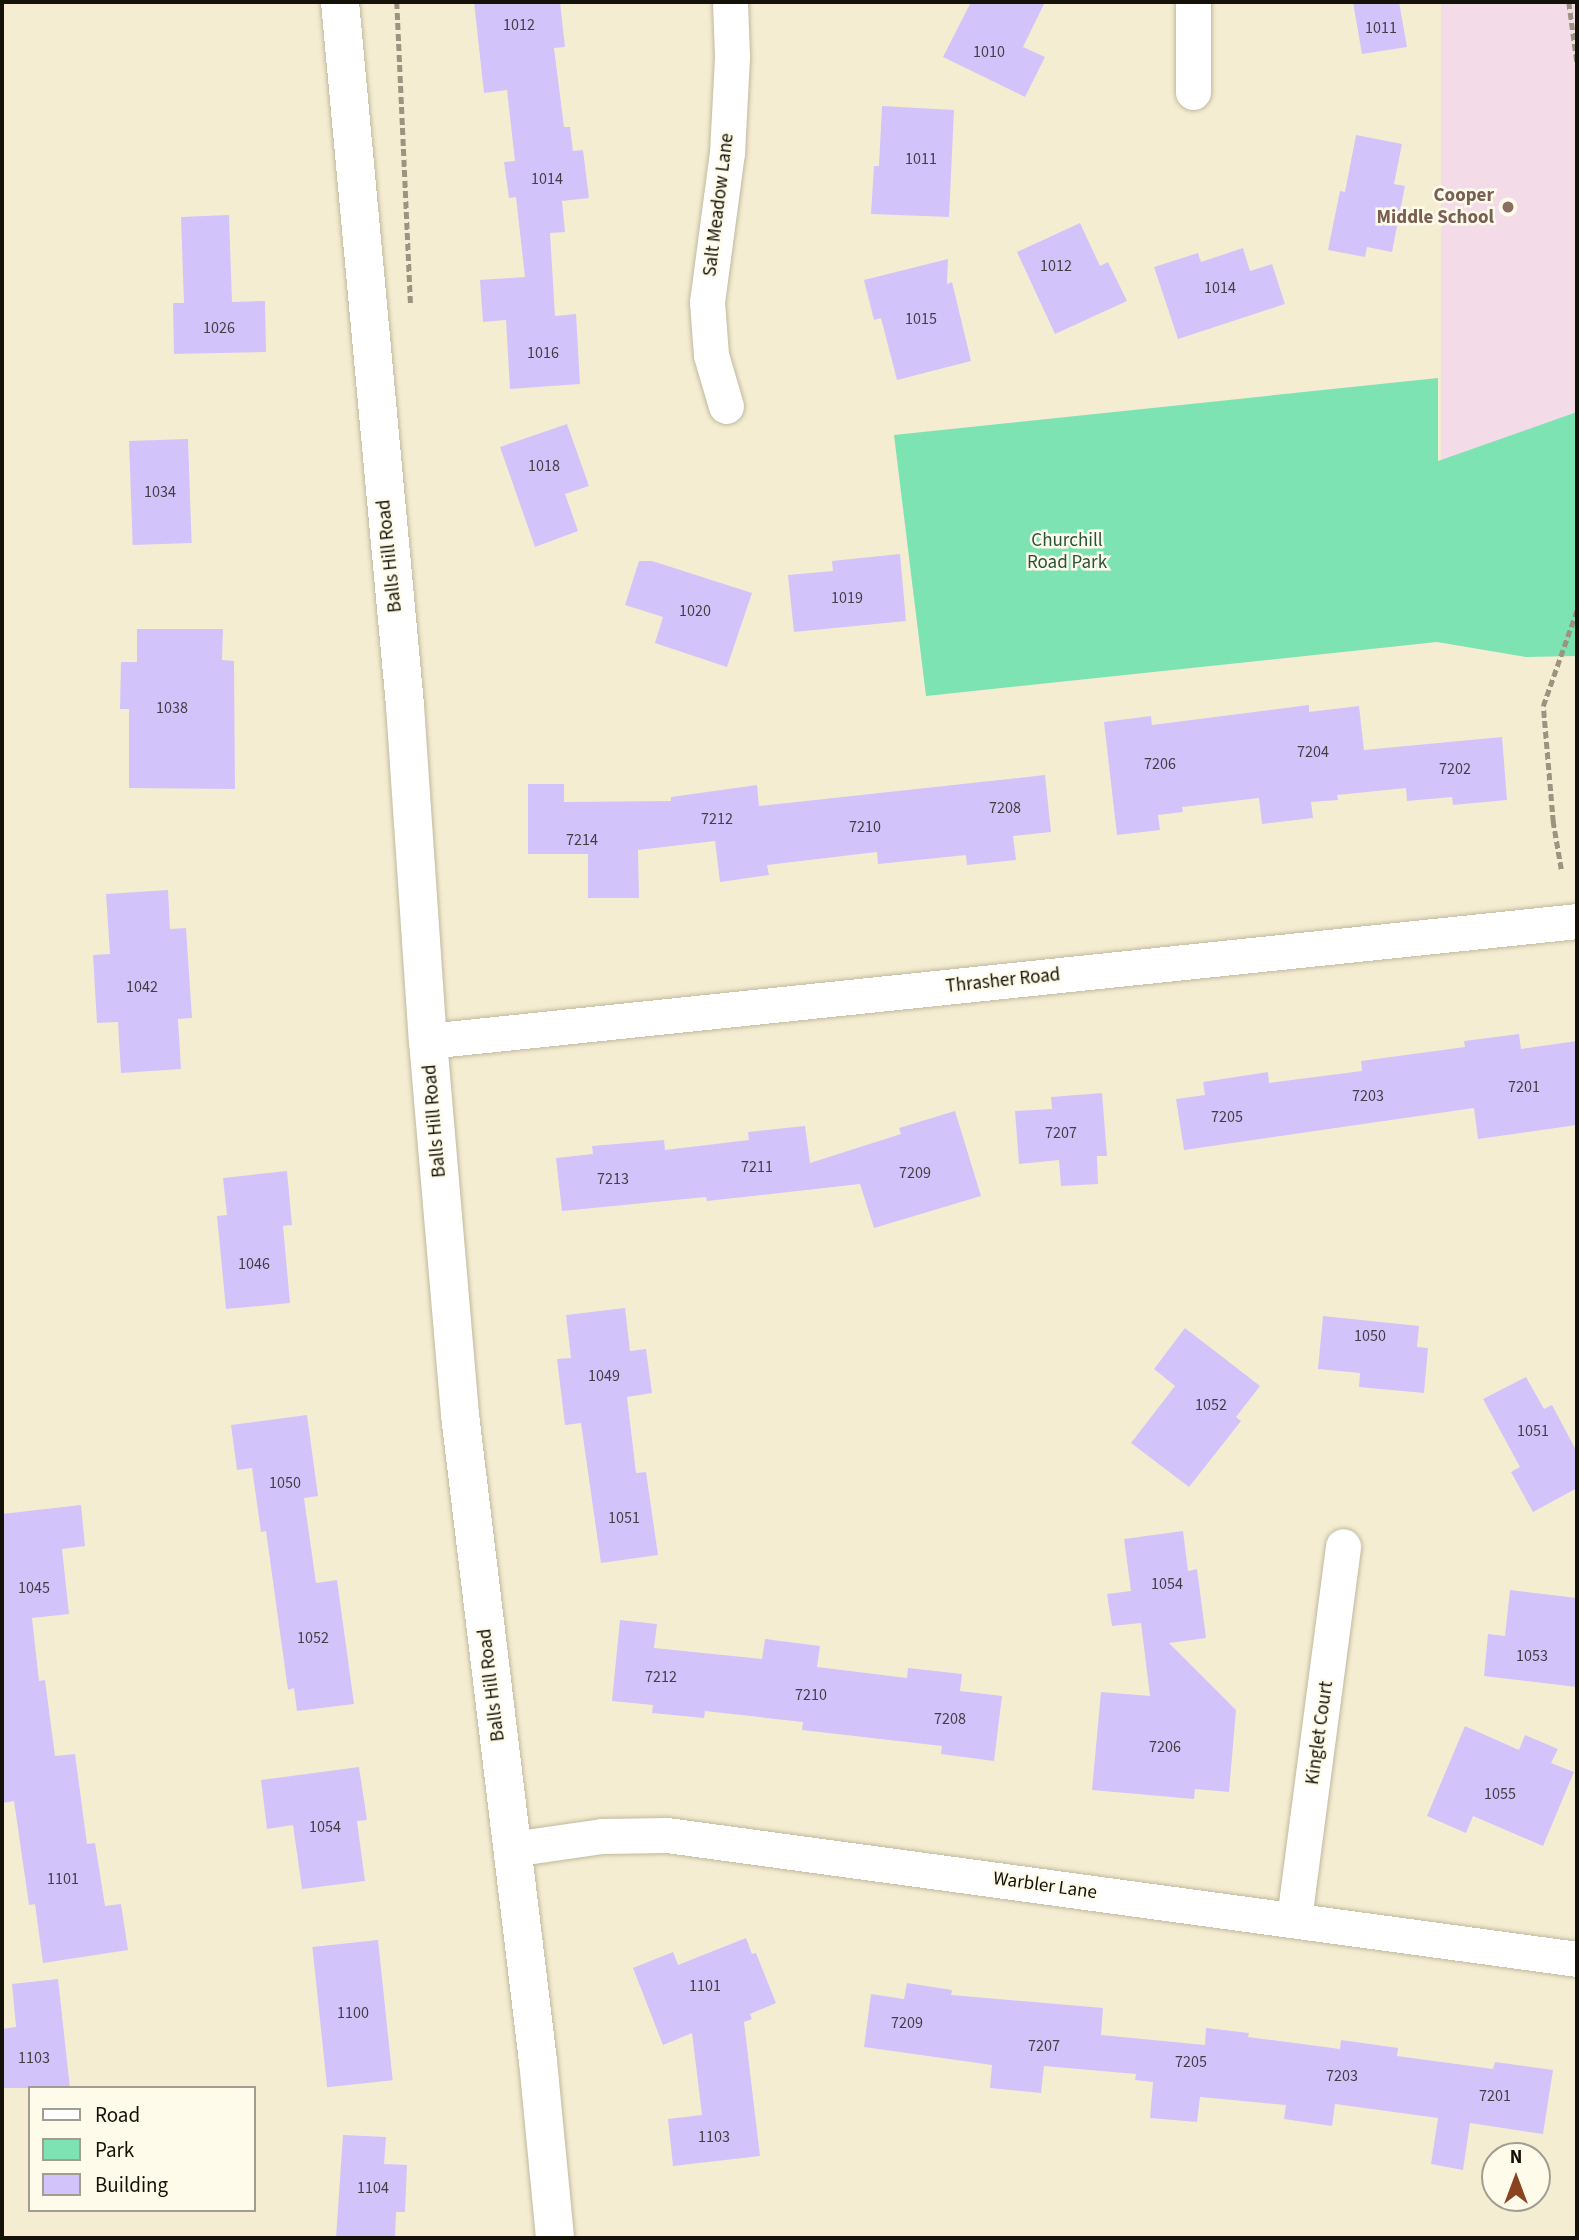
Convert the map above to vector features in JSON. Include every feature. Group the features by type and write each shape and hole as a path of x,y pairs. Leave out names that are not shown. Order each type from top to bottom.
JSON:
{"street":[{"name":"Balls Hill Road","path":"340,2 405,706 428,1041 460,1415 555,2238"},
{"name":"Salt Meadow Lane","path":"726,406 711,355 707,302 727,153 732,56 730,2"},
{"path":"1193,2 1193,92"},
{"name":"Thrasher Road","path":"428,1041 1577,921"},
{"name":"Kinglet Court","path":"1294,1919 1343,1546"},
{"name":"Warbler Lane","path":"512,1849 602,1836 667,1835 1577,1959"}],"path":[{"path":"1569,2 1577,62"},
{"path":"1561,869 1553,822 1543,706 1577,610"}],"shaded area":[{"name":"Cooper Middle School","path":"1441,2 1577,2 1577,461 1441,461"}],"green space":[{"name":"Churchill Road Park","path":"1438,378 1438,461 1577,412 1577,656 1526,657 1437,642 926,696 894,435"}],"building":[{"path":"474,2 560,2 565,47 554,48 564,127 570,127 573,151 583,150 589,198 562,201 565,232 550,233 555,316 576,314 580,384 510,389 506,320 483,322 480,280 525,277 516,197 509,198 504,162 515,161 507,90 484,93"},
{"path":"971,2 1045,2 1023,47 1045,57 1025,97 943,57"},
{"path":"1353,2 1399,2 1407,47 1362,54"},
{"path":"882,106 954,110 949,217 871,214 874,166 879,166"},
{"path":"1356,135 1402,144 1394,184 1405,186 1392,252 1367,247 1365,257 1328,250 1340,191 1345,192"},
{"path":"229,215 232,302 265,301 266,352 174,354 173,303 184,303 181,217"},
{"path":"1080,223 1100,266 1108,262 1127,301 1055,334 1017,252"},
{"path":"1243,248 1250,271 1272,264 1285,304 1178,339 1154,267 1198,253 1201,262"},
{"path":"948,259 947,284 952,282 971,361 897,380 881,318 874,320 864,280"},
{"path":"567,424 589,486 565,494 578,531 535,547 500,447"},
{"path":"188,439 192,543 133,545 129,441"},
{"path":"900,554 906,621 794,632 788,575 833,571 832,561"},
{"path":"639,561 652,561 752,593 727,667 655,643 663,617 625,605"},
{"path":"137,629 223,629 222,660 234,661 235,789 129,788 129,709 120,709 121,662 137,662"},
{"path":"1309,705 1309,712 1359,706 1364,750 1502,737 1507,800 1453,805 1452,797 1407,801 1406,788 1337,795 1338,800 1311,802 1313,818 1262,824 1259,798 1182,807 1183,812 1158,815 1160,830 1117,835 1104,722 1151,716 1152,725"},
{"path":"1045,775 1051,832 1013,836 1016,860 967,865 966,855 878,864 877,852 767,865 769,875 720,882 715,841 638,850 639,898 588,898 588,854 528,854 528,784 564,784 564,802 671,801 671,797 757,785 759,806"},
{"path":"168,890 170,929 186,928 192,1018 178,1019 181,1069 121,1073 118,1022 97,1023 93,955 110,954 106,894"},
{"path":"1519,1034 1521,1049 1577,1041 1577,1125 1478,1139 1474,1108 1184,1150 1176,1099 1205,1095 1203,1082 1268,1072 1269,1083 1362,1071 1361,1061 1465,1047 1464,1041"},
{"path":"1102,1093 1107,1156 1097,1156 1098,1184 1061,1186 1059,1160 1019,1164 1015,1111 1052,1109 1051,1097"},
{"path":"955,1111 981,1196 874,1228 860,1184 707,1201 706,1197 562,1211 556,1158 593,1154 592,1146 664,1140 665,1150 749,1140 748,1132 805,1126 810,1163 901,1134 899,1128"},
{"path":"287,1171 292,1225 283,1226 290,1303 226,1309 217,1216 227,1215 223,1178"},
{"path":"625,1308 630,1351 646,1349 652,1393 627,1397 636,1473 646,1472 658,1555 601,1563 581,1423 565,1425 557,1359 571,1358 566,1315"},
{"path":"1323,1316 1419,1326 1417,1347 1428,1348 1424,1393 1359,1387 1360,1373 1318,1369"},
{"path":"1185,1328 1260,1386 1236,1417 1241,1421 1189,1487 1131,1443 1175,1386 1154,1369"},
{"path":"1526,1377 1544,1409 1552,1405 1577,1452 1577,1488 1533,1512 1511,1472 1520,1467 1483,1399"},
{"path":"307,1415 318,1496 304,1498 316,1583 337,1580 354,1704 297,1711 294,1688 288,1690 266,1531 261,1532 252,1468 237,1470 231,1425"},
{"path":"81,1505 85,1546 62,1549 69,1614 32,1618 39,1681 45,1680 55,1756 75,1754 87,1844 95,1843 105,1906 121,1904 128,1950 43,1963 35,1904 29,1905 14,1801 2,1803 2,1514"},
{"path":"1183,1531 1188,1571 1197,1569 1206,1638 1169,1643 1236,1710 1229,1792 1195,1789 1194,1799 1092,1790 1101,1692 1150,1696 1141,1623 1112,1626 1107,1594 1131,1591 1124,1539"},
{"path":"1510,1590 1577,1598 1577,1687 1484,1676 1488,1634 1505,1636"},
{"path":"620,1620 657,1624 654,1648 762,1659 765,1639 820,1646 817,1667 907,1678 908,1668 962,1674 960,1691 1002,1696 994,1761 941,1754 942,1746 802,1730 803,1722 705,1711 704,1718 652,1713 653,1705 612,1701"},
{"path":"1465,1726 1519,1750 1525,1735 1558,1749 1551,1763 1574,1772 1543,1846 1473,1816 1466,1833 1427,1816"},
{"path":"359,1767 367,1820 357,1821 365,1881 302,1889 293,1825 267,1829 261,1780"},
{"path":"746,1938 752,1954 756,1953 776,2003 750,2014 752,2019 744,2022 760,2156 673,2166 668,2119 702,2115 692,2033 663,2045 633,1968 673,1952 678,1965"},
{"path":"378,1940 393,2080 327,2087 312,1947"},
{"path":"58,1979 70,2086 2,2088 2,2029 16,2027 12,1984"},
{"path":"907,1983 952,1990 951,1995 1103,2008 1101,2035 1205,2045 1206,2028 1249,2033 1248,2037 1340,2049 1341,2040 1398,2048 1397,2056 1493,2069 1495,2062 1553,2070 1543,2134 1470,2123 1463,2170 1431,2164 1438,2118 1335,2104 1332,2126 1284,2119 1286,2105 1200,2097 1197,2122 1150,2118 1153,2082 1135,2080 1136,2074 1044,2066 1041,2093 990,2088 992,2065 864,2047 871,1994 904,1999"},
{"path":"343,2135 386,2137 384,2164 407,2165 405,2212 396,2212 395,2238 336,2238"}],"place":[{"name":"Cooper Middle School","path":"1508,207"}]}
